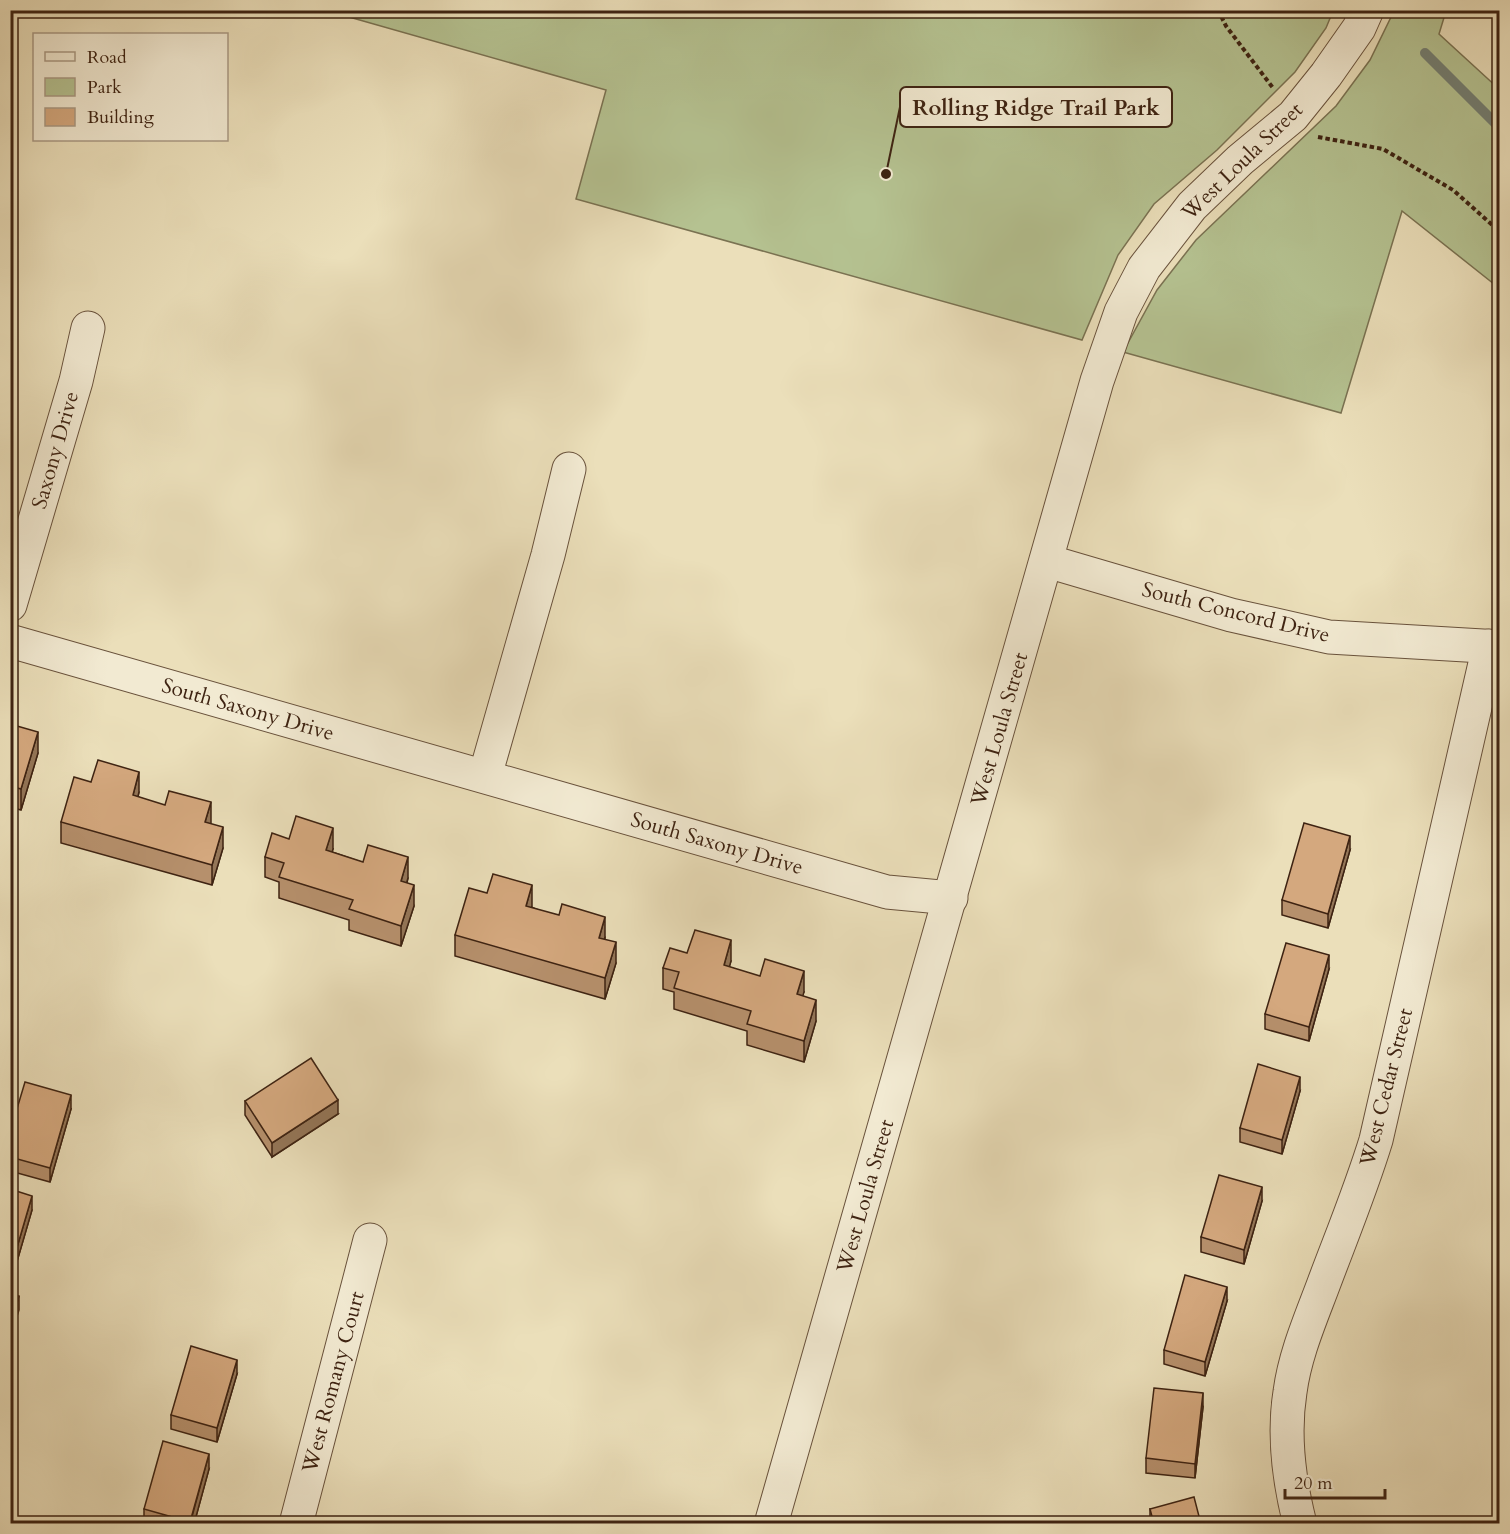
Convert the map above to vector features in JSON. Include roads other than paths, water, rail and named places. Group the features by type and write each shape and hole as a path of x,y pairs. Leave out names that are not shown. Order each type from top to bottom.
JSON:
{"street":[{"name":"West Loula Street","path":"771,1524 1097,381 1121,312 1144,268 1192,206 1240,160 1293,116 1353,37 1366,10"},
{"name":"Saxony Drive","path":"10,606 72,392 88,328"},
{"path":"485,776 548,555 569,469"},
{"name":"South Concord Drive","path":"1047,561 1231,615 1329,637 1494,646"},
{"name":"South Saxony Drive","path":"10,641 887,892 951,898"},
{"name":"West Cedar Street","path":"1300,1524 1293,1496 1287,1443 1290,1391 1303,1336 1362,1183 1376,1140 1494,646"},
{"name":"West Romany Court","path":"296,1524 370,1240"}],"waterway":[{"path":"1425,53 1500,128"}],"place":[{"name":"Rolling Ridge Trail Park","path":"886,174"}]}
